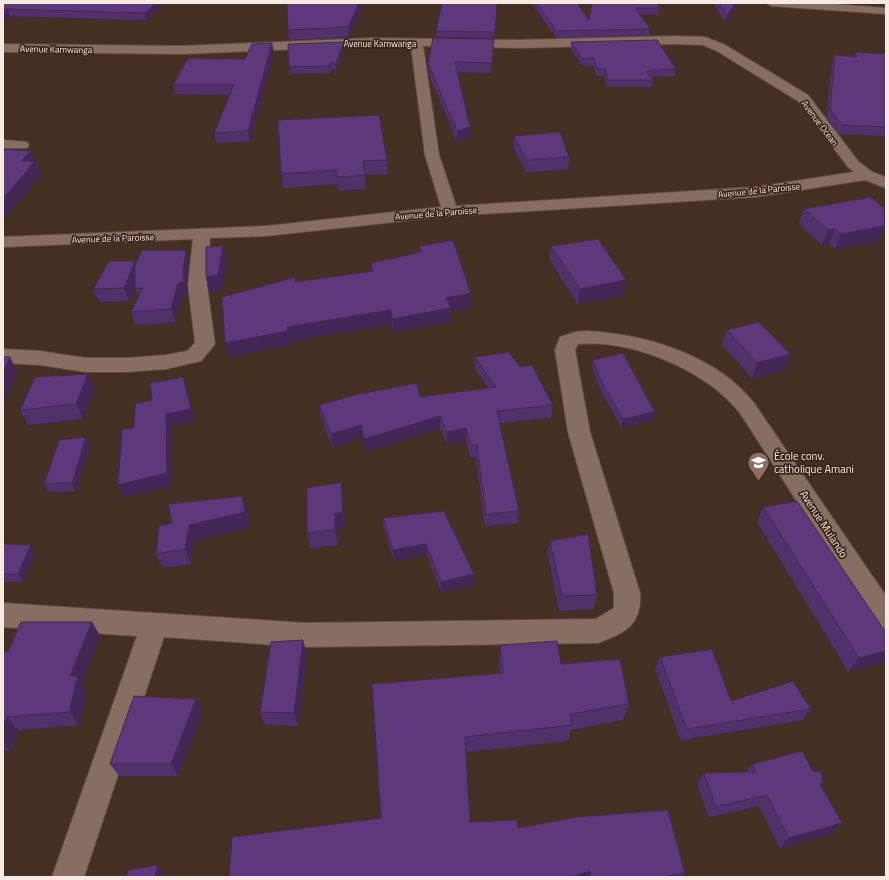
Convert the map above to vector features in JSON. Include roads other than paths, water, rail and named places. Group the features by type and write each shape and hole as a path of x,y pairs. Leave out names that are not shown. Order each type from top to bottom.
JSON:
{"street":[{"path":"772,3 886,11"},
{"name":"Avenue Kamwanga","path":"3,48 180,50 345,43 526,44 692,40 713,44 730,54"},
{"path":"417,44 432,155 450,211"},
{"name":"Avenue Ocean","path":"730,54 802,98 853,164 867,175 886,183"},
{"path":"3,144 22,145"},
{"name":"Avenue de la Paroisse","path":"3,242 266,231 450,211 755,192 867,175"},
{"path":"3,356 40,358 86,365 127,365 166,362 194,356 205,344 204,324 198,291 198,272 202,234"},
{"name":"Avenue Mulando","path":"154,626 305,635 598,631 615,623 625,616 629,606 627,593 578,432 565,350 567,341 579,336 594,337 661,352 712,377 735,394 747,408 886,618"},
{"path":"3,615 154,626 68,877"}],"place":[{"name":"École conv. catholique Amani","path":"759,482"}]}
